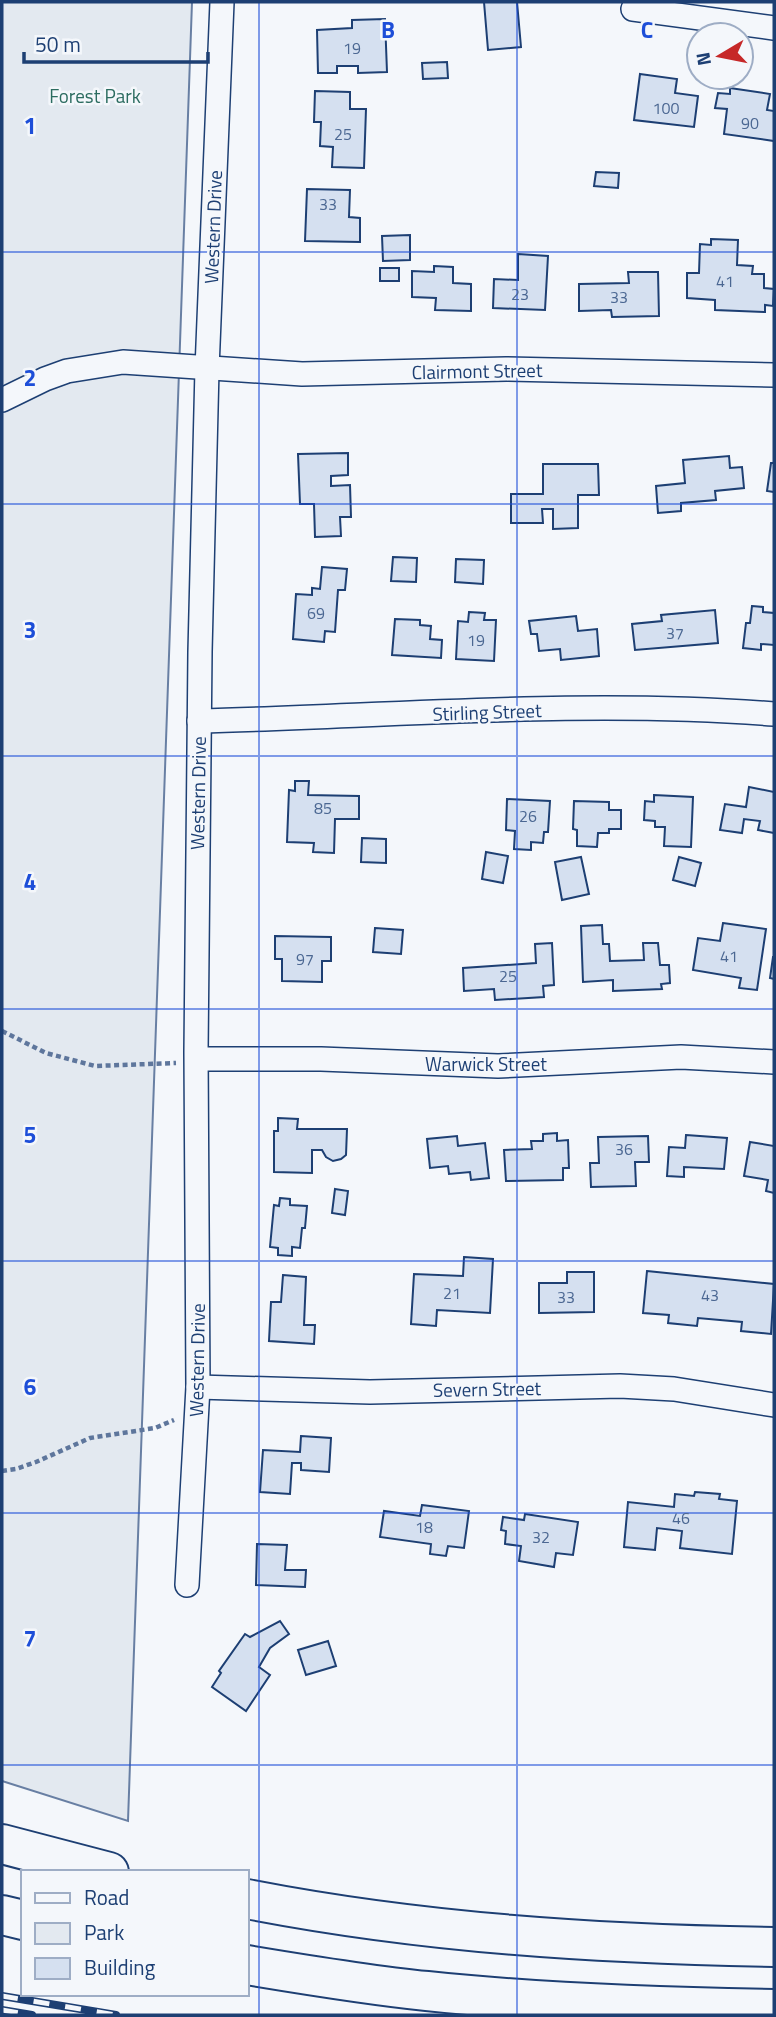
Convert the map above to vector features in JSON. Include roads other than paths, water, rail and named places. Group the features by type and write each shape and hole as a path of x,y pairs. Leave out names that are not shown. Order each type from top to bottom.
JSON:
{"highway":[{"path":"2,1844 101,1870"},
{"path":"248,1899 360,1918 544,1938 774,1947"},
{"path":"2,1914 21,1919"},
{"path":"248,1965 426,1991 521,1999 616,2005 774,2009"}],"street":[{"name":"Western Drive","path":"187,1585 198,1387 199,722 207,369 222,2"},
{"path":"633,9 774,28"},
{"name":"Clairmont Street","path":"2,400 45,379 85,367 123,362 302,374 506,369 774,375"},
{"name":"Stirling Street","path":"199,722 524,710 722,710 774,714"},
{"name":"Warwick Street","path":"197,1059 321,1059 498,1066 681,1057 774,1062"},
{"name":"Severn Street","path":"198,1387 370,1392 620,1386 674,1389 774,1405"}],"railway":[{"path":"2,1996 116,2015"},
{"path":"2,2010 32,2015"}],"park label":[{"name":"Forest Park","path":"95,96"}]}
